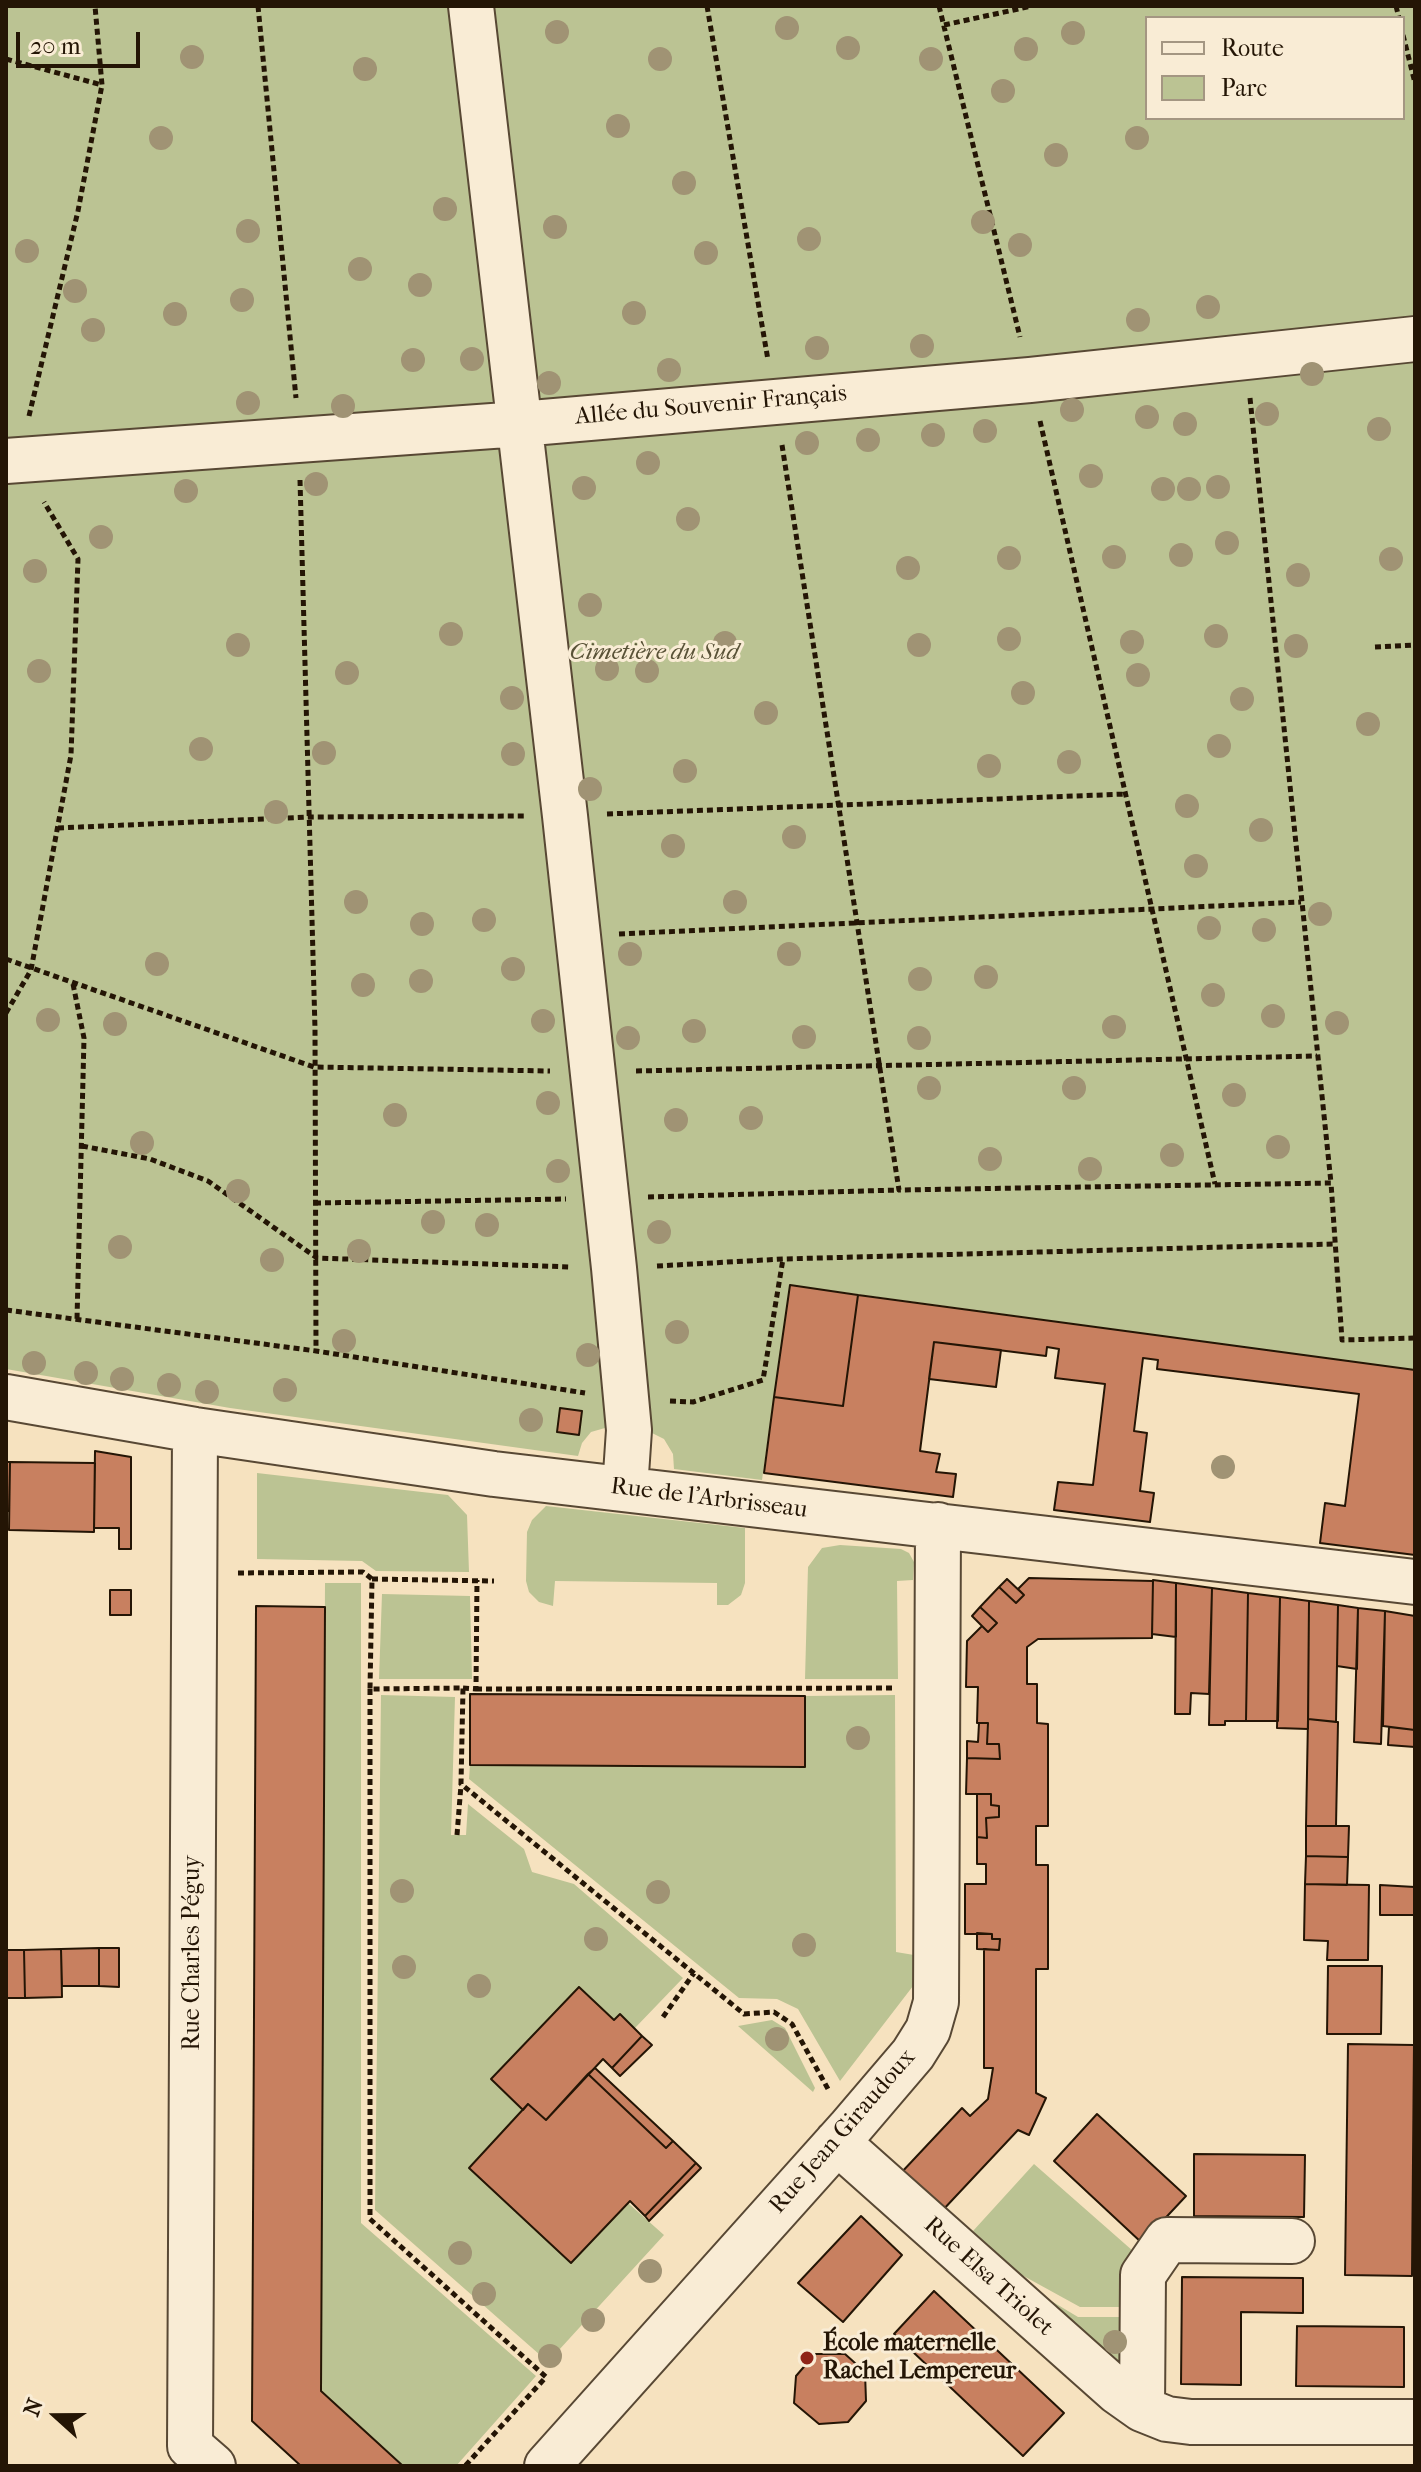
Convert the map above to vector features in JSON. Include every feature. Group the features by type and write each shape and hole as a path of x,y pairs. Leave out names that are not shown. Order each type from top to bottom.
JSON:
{"street":[{"path":"471,6 614,1268 623,1399 629,1430 625,1489"},
{"name":"Allée du Souvenir Français","path":"12,460 520,424 1030,380 1415,339"},
{"name":"Rue de l'Arbrisseau","path":"6,1397 195,1430 494,1474 1415,1582"},
{"name":"Rue Charles Péguy","path":"195,1430 190,2446 213,2466"},
{"name":"Rue Jean Giraudoux","path":"547,2466 843,2135 913,2054 928,2030 936,2002 938,1525"},
{"name":"Rue Elsa Triolet","path":"843,2135 1118,2392 1142,2409 1167,2419 1191,2422 1415,2422"},
{"path":"1142,2409 1143,2275 1167,2240 1292,2241"}],"path":[{"path":"6,1013 31,970 71,755 78,559 12,460 78,211 102,85 95,6"},
{"path":"258,6 299,439 314,1067 316,1351"},
{"path":"707,6 775,400 899,1190"},
{"path":"939,6 1030,380 1215,1184"},
{"path":"944,25 1032,6"},
{"path":"1405,43 1415,83"},
{"path":"6,59 102,85"},
{"path":"1245,357 1331,1183 1342,1340 1415,1338"},
{"path":"1375,647 1415,645"},
{"path":"58,828 309,817 565,816 1126,794"},
{"path":"578,936 1301,902"},
{"path":"6,959 314,1067 592,1072 1317,1056"},
{"path":"73,984 84,1038 77,1319"},
{"path":"82,1146 150,1159 208,1181 317,1258 614,1268 783,1259 1336,1244"},
{"path":"315,1203 1331,1183"},
{"path":"6,1310 316,1351 623,1399 693,1402 763,1380 783,1259"},
{"path":"194,1573 363,1572 372,1579 494,1581"},
{"path":"372,1579 370,2219 546,2377 465,2466"},
{"path":"476,1689 477,1580"},
{"path":"457,1835 463,1688"},
{"path":"370,1689 938,1688"},
{"path":"461,1784 744,2014 774,2012 792,2024 843,2135"},
{"path":"663,2017 694,1973"}],"green space":[{"name":"Cimetière du Sud","path":"6,6 1415,6 1415,1370 790,1285 762,1480 674,1469 673,1454 664,1439 650,1432 605,1428 591,1432 582,1443 578,1456 230,1408 6,1369"},
{"path":"257,1473 448,1495 467,1515 469,1572 376,1571 362,1561 257,1559"},
{"path":"546,1506 745,1528 745,1583 741,1595 728,1605 717,1605 717,1583 555,1581 553,1606 539,1602 529,1592 526,1581 527,1532 532,1520"},
{"path":"840,1545 901,1549 909,1553 914,1562 913,1580 897,1581 898,1679 805,1679 808,1567 822,1548"},
{"path":"325,1583 361,1583 361,2223 536,2376 456,2466 403,2466 321,2391"},
{"path":"382,1594 470,1596 472,1679 379,1679"},
{"path":"381,1695 455,1697 451,1835 466,1835 468,1804 524,1849 532,1872 574,1884 683,1978 634,2029 614,2020 579,1987 491,2078 664,2235 548,2362 375,2210"},
{"path":"895,1695 896,1952 914,1955 913,1986 840,2081 798,2009 777,1999 739,1998 469,1779 470,1765 805,1767 805,1696"},
{"path":"772,2020 785,2028 815,2088 813,2092 738,2026"},
{"path":"1034,2164 1133,2251 1123,2262 1121,2307 1080,2307 1020,2274 973,2231"},
{"path":"1028,2287 1078,2317 1132,2317 1124,2363 1116,2364"}],"building":[{"path":"790,1285 858,1295 843,1406 774,1397"},
{"path":"858,1295 1415,1370 1415,1555 1320,1543 1325,1503 1345,1506 1359,1394 1157,1369 1158,1360 1143,1358 1134,1431 1147,1433 1140,1491 1154,1493 1150,1522 1054,1510 1058,1482 1093,1485 1105,1384 1055,1378 1059,1349 1047,1347 1046,1356 934,1342 920,1451 940,1454 936,1472 956,1474 953,1497 764,1473 774,1397 843,1406"},
{"path":"934,1342 1001,1350 996,1387 929,1379"},
{"path":"560,1408 582,1411 579,1435 557,1432"},
{"path":"95,1451 131,1457 131,1549 119,1549 119,1528 94,1528"},
{"path":"6,1462 10,1462 9,1511 6,1511"},
{"path":"10,1462 95,1463 94,1532 9,1530"},
{"path":"1029,1578 1153,1581 1152,1638 1038,1639 1027,1647 1027,1684 1037,1684 1037,1723 1048,1724 1048,1826 1036,1826 1036,1865 1048,1865 1048,1969 1036,1969 1036,2093 1046,2098 1029,2135 1018,2130 941,2212 900,2174 962,2108 970,2116 988,2099 993,2068 984,2068 984,1949 999,1950 1000,1939 992,1939 992,1934 965,1934 965,1884 986,1884 986,1864 977,1864 977,1837 987,1838 986,1818 999,1817 999,1806 991,1805 991,1794 966,1794 967,1758 1000,1759 999,1744 987,1744 988,1723 977,1723 978,1687 966,1687 967,1641 982,1626 988,1632 997,1623 980,1607 999,1587 1016,1603 1024,1595 1018,1589"},
{"path":"1007,1579 1024,1595 1016,1603 999,1587"},
{"path":"1153,1580 1176,1583 1176,1637 1152,1634"},
{"path":"1176,1583 1212,1588 1209,1694 1191,1693 1190,1714 1175,1714"},
{"path":"1212,1588 1248,1593 1246,1721 1225,1721 1225,1725 1209,1725"},
{"path":"110,1590 131,1590 131,1615 110,1615"},
{"path":"1248,1593 1280,1597 1278,1721 1246,1721"},
{"path":"1280,1597 1309,1601 1308,1729 1277,1728"},
{"path":"1309,1601 1338,1605 1336,1722 1308,1719"},
{"path":"1338,1605 1358,1608 1357,1669 1337,1666"},
{"path":"256,1606 325,1607 321,2391 403,2466 301,2466 252,2421"},
{"path":"980,1607 997,1623 988,1632 972,1616"},
{"path":"1358,1608 1385,1611 1381,1744 1354,1742"},
{"path":"1385,1611 1415,1616 1415,1730 1383,1726"},
{"path":"470,1694 805,1696 805,1767 470,1765"},
{"path":"1308,1719 1338,1722 1336,1826 1306,1826"},
{"path":"979,1723 988,1723 987,1744 999,1744 1000,1759 967,1758 967,1741 978,1742"},
{"path":"1389,1727 1415,1730 1415,1747 1388,1745"},
{"path":"977,1794 991,1794 991,1805 999,1806 999,1817 986,1818 987,1838 977,1837"},
{"path":"1306,1826 1349,1826 1348,1857 1306,1856"},
{"path":"1306,1856 1348,1857 1347,1885 1305,1884"},
{"path":"1305,1884 1369,1885 1368,1960 1327,1960 1328,1941 1304,1940"},
{"path":"1380,1885 1415,1887 1415,1915 1380,1915"},
{"path":"977,1933 992,1934 992,1939 1000,1939 999,1950 977,1949"},
{"path":"99,1948 99,1986 62,1986 61,1949"},
{"path":"99,1948 119,1948 119,1987 99,1986"},
{"path":"61,1949 62,1997 25,1998 24,1950"},
{"path":"6,1950 24,1950 25,1998 6,1998"},
{"path":"1328,1966 1382,1966 1381,2034 1327,2034"},
{"path":"579,1987 614,2020 620,2014 642,2036 612,2068 603,2059 546,2120 528,2104 523,2110 491,2079"},
{"path":"642,2036 652,2045 620,2076 612,2068"},
{"path":"1348,2044 1414,2045 1412,2276 1345,2275"},
{"path":"595,2068 673,2141 666,2148 588,2074"},
{"path":"588,2074 666,2148 673,2141 696,2163 645,2216 630,2201 571,2263 469,2168 528,2104 546,2120"},
{"path":"1097,2114 1186,2196 1142,2243 1054,2161"},
{"path":"1194,2154 1305,2155 1304,2217 1194,2216"},
{"path":"696,2163 701,2168 649,2221 645,2216"},
{"path":"861,2216 902,2255 843,2322 798,2283"},
{"path":"1182,2277 1303,2278 1303,2313 1241,2312 1241,2385 1181,2384"},
{"path":"934,2291 1064,2413 1023,2456 894,2334"},
{"path":"1297,2326 1404,2327 1404,2387 1296,2386"},
{"path":"815,2354 845,2354 865,2372 866,2401 848,2422 819,2424 794,2403 796,2376"}],"place":[{"name":"École maternelle Rachel Lempereur","path":"807,2358"}]}
